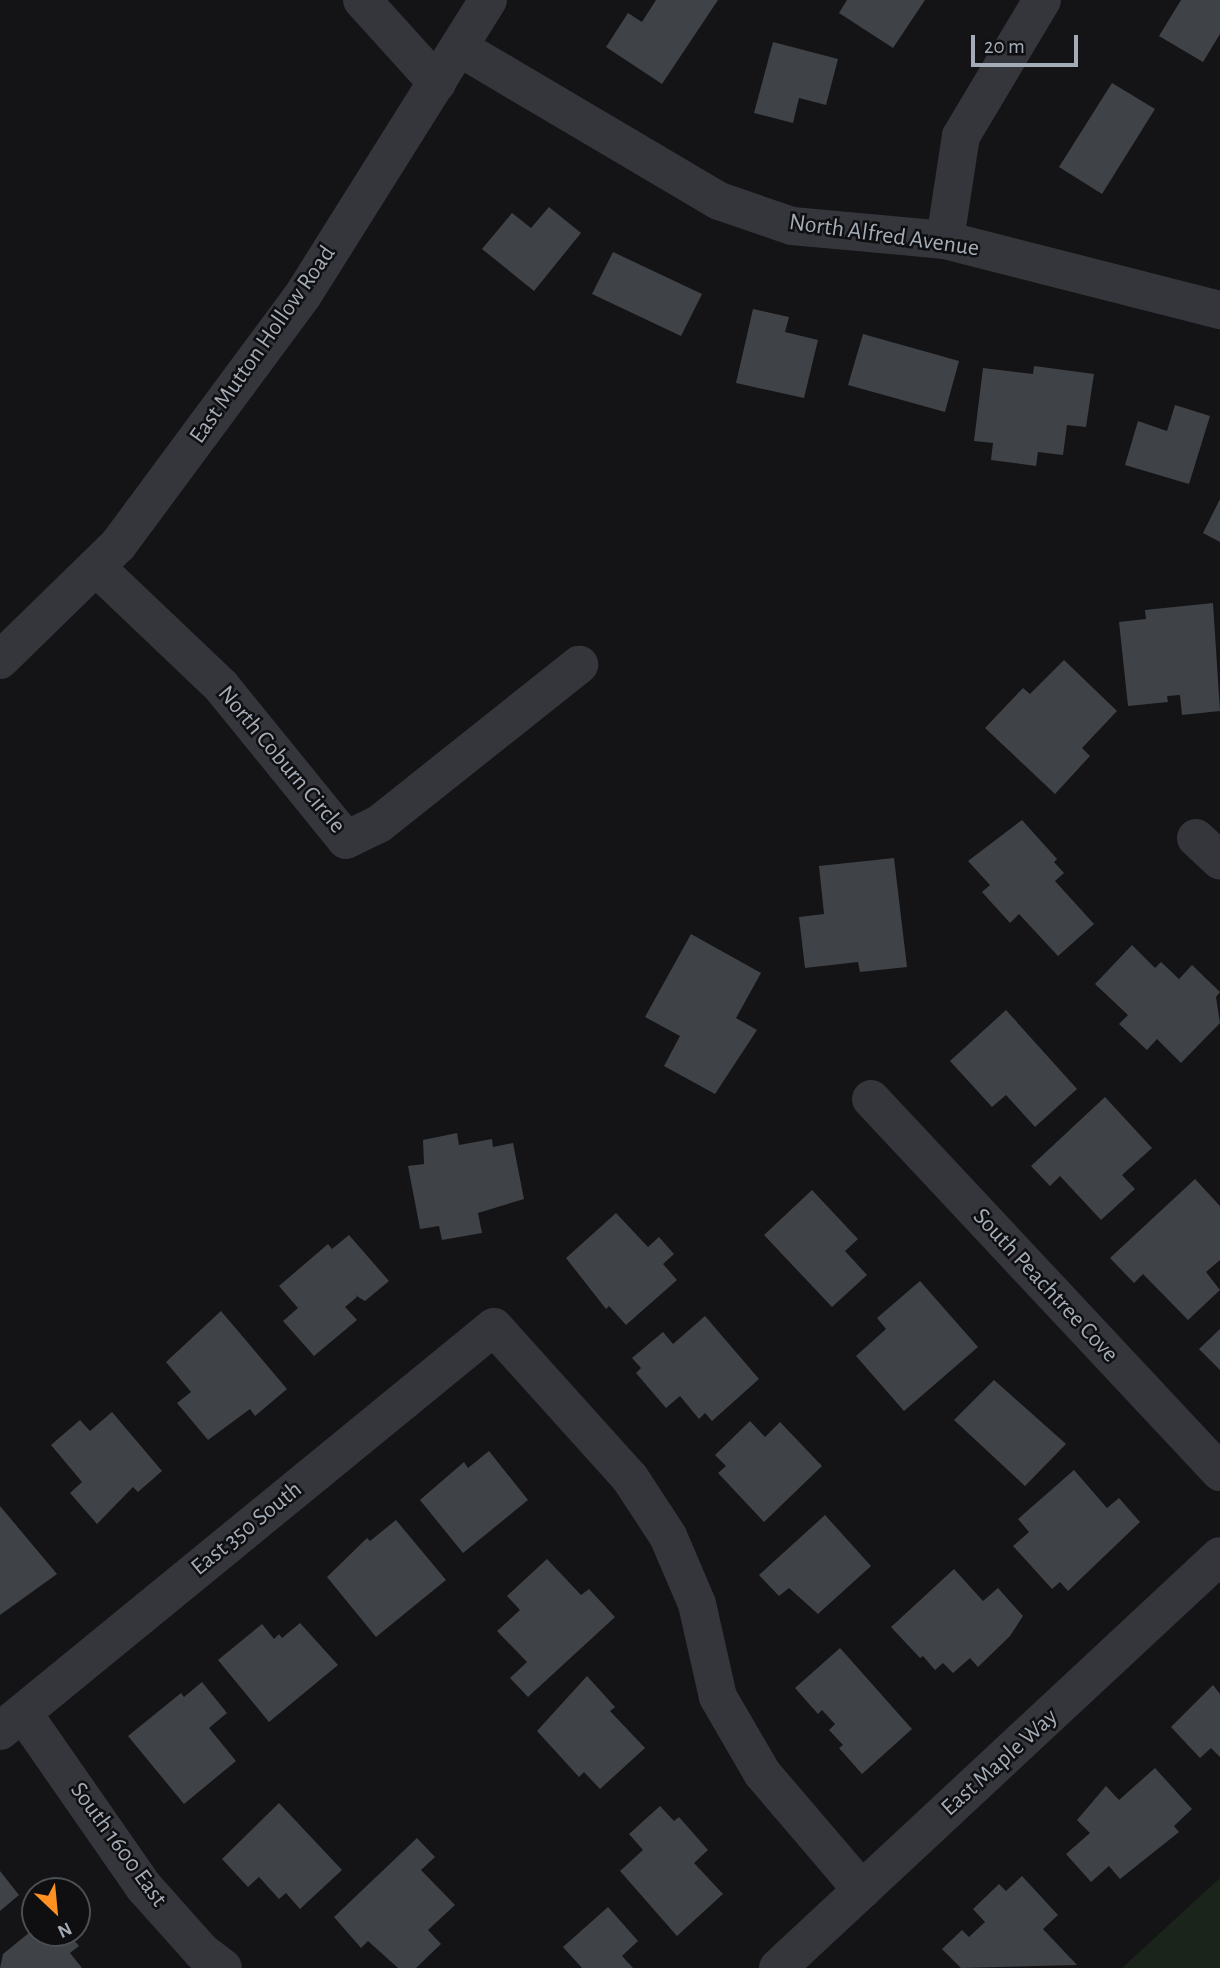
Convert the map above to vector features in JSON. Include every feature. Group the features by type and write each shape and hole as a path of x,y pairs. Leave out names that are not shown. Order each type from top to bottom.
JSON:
{"street":[{"path":"362,0 438,83"},
{"name":"East Mutton Hollow Road","path":"0,660 118,545 303,295 488,0"},
{"path":"945,240 961,136 1042,0"},
{"name":"North Alfred Avenue","path":"460,48 719,201 792,226 945,240 1220,310"},
{"name":"North Coburn Circle","path":"96,566 221,686 346,840 379,824 579,664"},
{"name":"South Peachtree Cove","path":"871,1099 1220,1472"},
{"name":"East 350 South","path":"11,1722 494,1327 638,1490 668,1536 697,1604 718,1697 762,1773 862,1890"},
{"name":"East Maple Way","path":"778,1968 1220,1556"},
{"name":"South 1600 East","path":"11,1722 144,1886 202,1952 223,1968"}],"shaded area":[{"path":"1220,1878 1220,1968 1122,1968"}],"building":[{"path":"656,0 718,0 662,84 606,47 628,13 642,22"},
{"path":"847,0 925,0 893,48 839,13"},
{"path":"1181,0 1220,0 1220,34 1203,62 1159,36"},
{"path":"773,42 838,59 826,105 799,98 793,123 754,113"},
{"path":"1112,83 1155,109 1102,194 1059,167"},
{"path":"549,207 581,233 534,291 482,249 512,213 531,228"},
{"path":"613,252 702,294 681,336 592,294"},
{"path":"753,309 789,317 785,332 818,340 804,398 736,383"},
{"path":"863,334 959,361 945,412 848,385"},
{"path":"1034,366 1094,374 1086,427 1067,425 1063,455 1038,452 1036,466 991,460 993,443 974,441 983,368 1033,374"},
{"path":"1175,405 1210,416 1189,484 1125,465 1138,421 1167,431"},
{"path":"1220,499 1220,542 1203,533"},
{"path":"1213,603 1220,711 1182,715 1180,695 1167,696 1168,702 1128,706 1119,622 1146,619 1145,610"},
{"path":"1064,660 1117,711 1082,748 1090,756 1055,794 985,728 1023,688 1030,694"},
{"path":"1022,820 1057,859 1054,862 1064,873 1055,881 1094,924 1058,956 1019,914 1010,923 982,892 990,885 968,861"},
{"path":"894,858 907,967 860,972 858,962 805,968 799,917 824,914 819,866"},
{"path":"691,934 761,973 736,1018 757,1030 715,1094 664,1066 680,1036 645,1017"},
{"path":"1132,945 1155,968 1161,962 1179,979 1192,965 1220,992 1216,997 1220,1023 1181,1063 1157,1039 1147,1050 1119,1024 1128,1015 1095,984"},
{"path":"1006,1010 1077,1089 1035,1127 1006,1095 992,1107 950,1061"},
{"path":"1105,1097 1152,1148 1122,1175 1135,1189 1101,1220 1060,1176 1050,1186 1031,1166"},
{"path":"457,1133 459,1145 492,1139 493,1147 513,1143 524,1199 478,1213 482,1233 442,1240 439,1226 420,1229 408,1166 424,1164 423,1140"},
{"path":"1195,1179 1220,1206 1220,1260 1206,1272 1220,1290 1188,1320 1143,1274 1134,1283 1110,1258"},
{"path":"812,1190 858,1239 845,1251 867,1275 832,1307 764,1235"},
{"path":"616,1213 648,1247 659,1237 674,1254 663,1264 677,1280 626,1325 609,1306 606,1309 566,1258"},
{"path":"349,1235 389,1281 365,1301 355,1295 357,1297 345,1307 357,1320 314,1356 283,1321 298,1308 279,1286 328,1244 332,1249"},
{"path":"920,1281 978,1347 904,1411 856,1356 886,1329 877,1318"},
{"path":"221,1311 287,1389 255,1416 250,1409 208,1440 177,1403 191,1392 166,1362"},
{"path":"705,1316 759,1379 712,1421 705,1413 699,1419 680,1396 666,1408 636,1373 641,1368 632,1358 663,1332 673,1344"},
{"path":"1220,1329 1220,1370 1199,1349"},
{"path":"994,1380 1066,1444 1025,1486 954,1420"},
{"path":"112,1412 162,1471 138,1492 133,1487 97,1524 70,1493 82,1482 51,1445 80,1420 90,1431"},
{"path":"750,1421 765,1437 780,1422 822,1466 764,1522 718,1473 726,1466 715,1455"},
{"path":"489,1451 528,1500 463,1553 420,1500 464,1462 468,1468"},
{"path":"1074,1470 1107,1508 1119,1498 1140,1522 1068,1591 1060,1582 1052,1589 1013,1546 1029,1532 1018,1519"},
{"path":"0,1506 57,1574 0,1615"},
{"path":"825,1515 871,1566 818,1614 789,1588 779,1596 759,1575"},
{"path":"396,1520 446,1580 376,1637 327,1577 367,1538 370,1541"},
{"path":"547,1559 581,1595 589,1589 615,1617 528,1697 510,1678 527,1662 497,1631 520,1610 507,1596"},
{"path":"954,1569 983,1601 998,1588 1023,1616 1010,1636 978,1667 970,1658 953,1673 943,1663 935,1670 891,1627"},
{"path":"300,1623 338,1665 269,1722 218,1660 262,1624 274,1639 279,1634 282,1638"},
{"path":"840,1648 912,1729 862,1774 839,1748 843,1745 829,1730 835,1724 822,1710 818,1714 795,1688"},
{"path":"587,1676 615,1707 610,1711 645,1748 600,1789 584,1772 579,1777 537,1731"},
{"path":"202,1682 227,1713 209,1728 236,1761 184,1804 128,1736 181,1693 184,1697"},
{"path":"1213,1685 1220,1694 1220,1757 1211,1748 1200,1758 1171,1727"},
{"path":"1155,1768 1192,1809 1174,1826 1179,1832 1120,1879 1109,1866 1091,1882 1066,1854 1090,1833 1077,1820 1106,1786 1119,1800"},
{"path":"279,1803 342,1870 300,1909 286,1893 279,1899 259,1877 248,1887 222,1859"},
{"path":"660,1806 674,1821 679,1817 708,1850 694,1863 723,1894 677,1936 620,1871 643,1850 629,1834"},
{"path":"417,1838 435,1857 421,1870 455,1905 428,1930 441,1944 416,1968 398,1968 368,1941 361,1948 334,1917"},
{"path":"0,1871 19,1895 0,1911"},
{"path":"1022,1876 1058,1915 1043,1929 1077,1965 961,1968 942,1949 962,1930 969,1937 985,1922 973,1909 999,1884 1006,1891"},
{"path":"608,1907 638,1941 622,1956 633,1968 582,1968 563,1947"},
{"path":"21,1939 21,1947 78,1947 70,1953 82,1968 0,1968 3,1954"}]}
